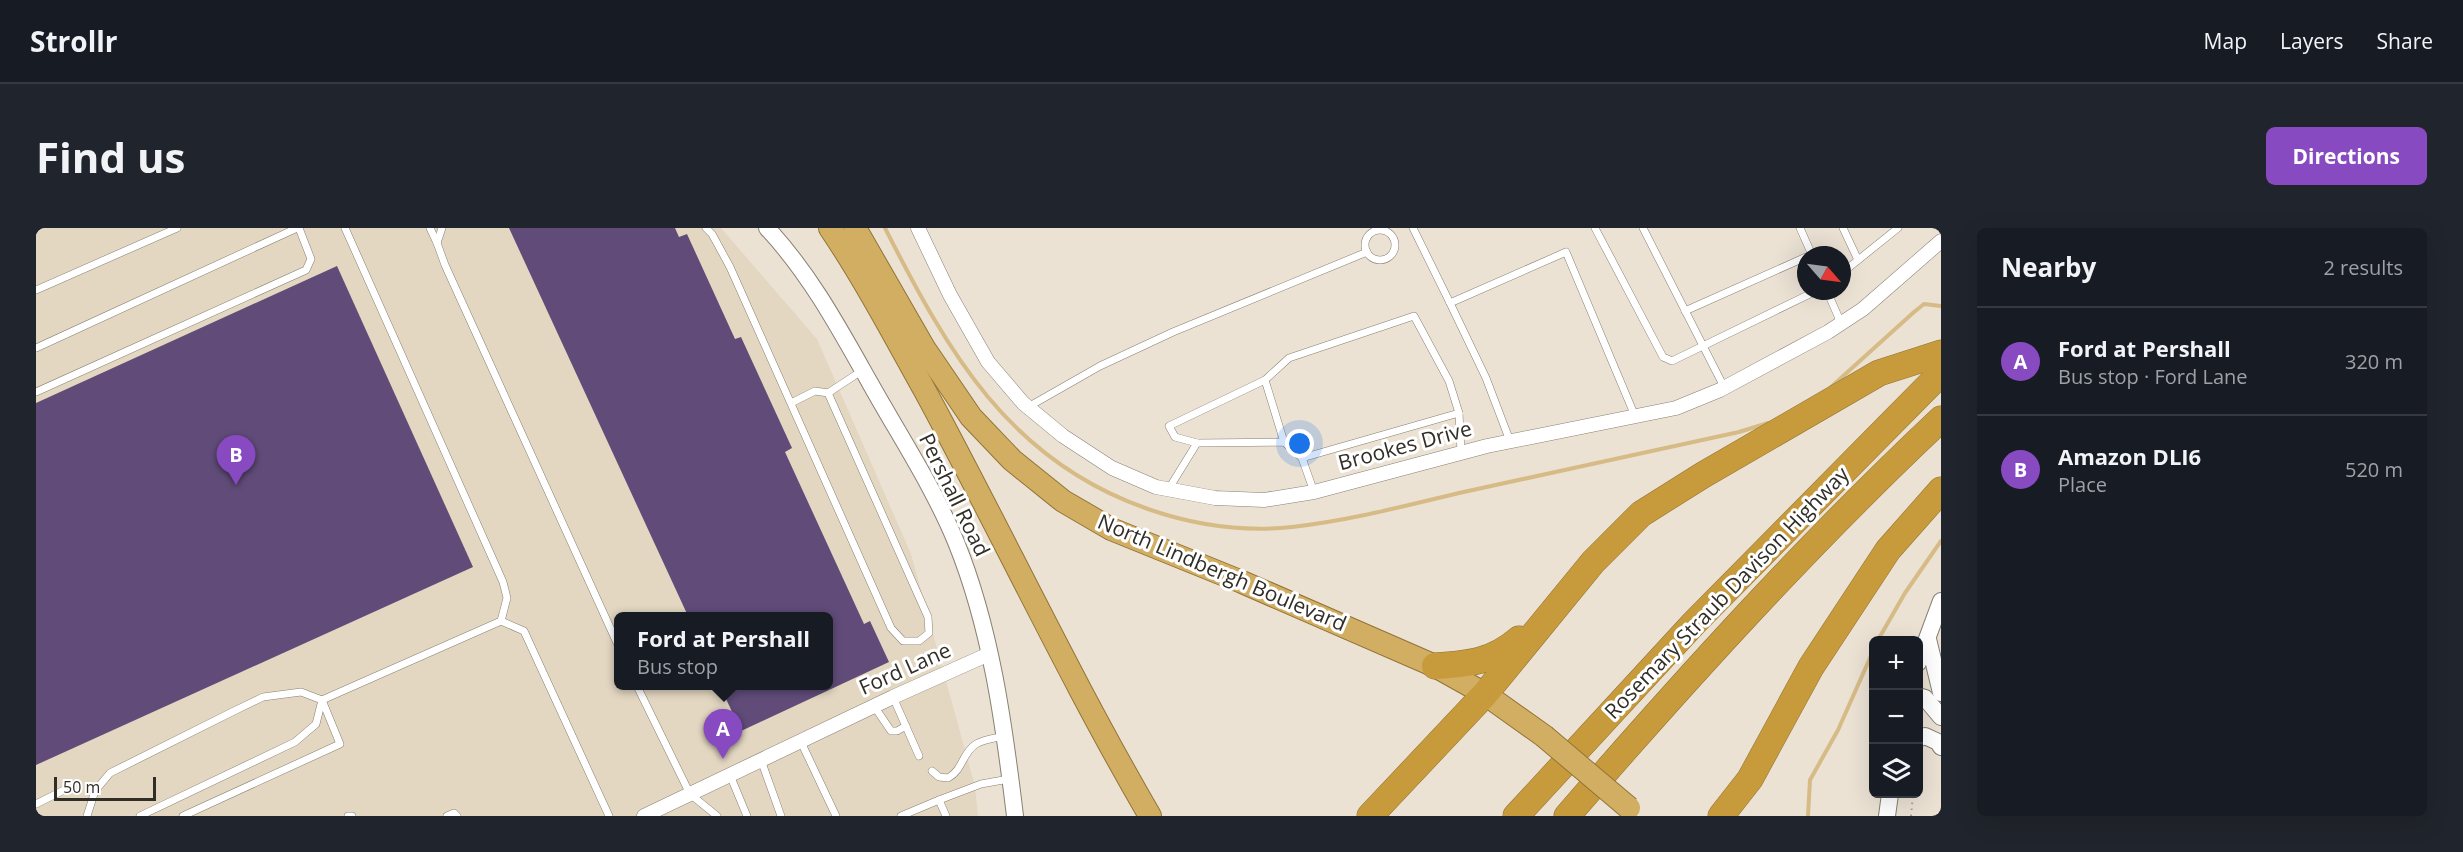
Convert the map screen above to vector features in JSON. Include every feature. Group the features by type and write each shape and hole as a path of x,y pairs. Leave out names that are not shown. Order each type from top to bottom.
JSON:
{"highway":[{"path":"830,228 870,292 979,491 1056,644 1150,816"},
{"name":"North Lindbergh Boulevard","path":"855,228 924,348 971,417 1012,460 1063,501 1111,530 1242,582 1435,666 1485,694 1544,736 1633,812"},
{"path":"1370,816 1485,694 1593,562 1641,514 1703,475 1879,373 1941,353"},
{"name":"Rosemary Straub Davison Highway","path":"1516,816 1694,623 1941,374"},
{"name":"Rosemary Straub Davison Highway","path":"1567,816 1719,644 1832,526 1941,419"},
{"path":"1721,816 1744,787 1811,667 1888,550 1941,490"},
{"path":"1435,666 1466,664 1492,658 1508,648 1554,610"},
{"path":"1734,816 1744,787"}],"street":[{"name":"Pershall Road","path":"768,228 806,275 863,370 917,464 955,541 968,574 989,654 1005,736 1016,816"},
{"name":"Brookes Drive","path":"918,228 950,295 988,362 1028,407 1063,436 1112,468 1156,487 1215,498 1264,501 1314,492 1510,441 1676,408 1724,387 1841,323 1863,309 1941,241"},
{"path":"1923,650 1940,606"},
{"path":"1928,636 1941,693"},
{"name":"Ford Lane","path":"644,816 893,697 989,654"},
{"path":"1923,697 1941,717"},
{"path":"1923,736 1938,742 1941,747"},
{"path":"1887,816 1889,798"}],"lane":[{"path":"36,290 177,228"},
{"path":"36,348 298,228 310,259 306,270 36,392"},
{"path":"345,228 503,582 507,598 501,621"},
{"path":"430,228 497,382 614,636"},
{"path":"438,243 442,228"},
{"path":"706,228 712,234 730,267 891,628 903,641 919,641 929,633 928,617 828,393"},
{"path":"1413,228 1490,386 1510,441"},
{"path":"1595,228 1663,357 1672,361 1798,300"},
{"path":"1643,228 1724,387"},
{"path":"1800,228 1807,246"},
{"path":"1843,228 1858,260"},
{"path":"1851,266 1893,230"},
{"path":"1374,231 1389,232 1395,240 1393,254 1384,260 1374,259 1367,252 1367,238 1374,231"},
{"path":"1028,407 1100,366 1173,332 1367,252"},
{"path":"1450,303 1566,252 1635,416"},
{"path":"1685,311 1797,261"},
{"path":"1831,300 1841,323"},
{"path":"1284,442 1197,443 1174,437 1169,426 1265,381 1289,358 1414,316 1449,381 1459,413 1461,453"},
{"path":"791,403 815,391 828,393 863,370"},
{"path":"1265,381 1284,442 1302,458 1314,492"},
{"path":"1302,458 1459,413"},
{"path":"1168,489 1186,464 1197,443"},
{"path":"87,816 95,791 110,773 263,697 301,692 322,700 501,621 524,631 609,816"},
{"path":"639,690 690,794 717,816"},
{"path":"893,697 919,756"},
{"path":"140,816 295,742 316,724 322,700"},
{"path":"183,816 340,744 322,700"},
{"path":"874,706 891,731 897,731 906,726"},
{"path":"932,771 939,777 948,778 960,768 970,749 977,743 1005,736"},
{"path":"801,742 836,816"},
{"path":"761,760 781,816"},
{"path":"730,775 747,816"},
{"path":"901,816 981,784 1011,779"},
{"path":"36,804 64,790"},
{"path":"939,800 946,816"},
{"path":"447,816 453,813 457,816"}],"path":[{"path":"1911,816 1913,798"}],"shaded area":[{"path":"36,228 721,228 817,339 911,554 975,786 978,816 36,816"}],"building":[{"path":"509,228 675,228 679,237 687,234 735,339 741,337 792,448 785,452 864,624 870,621 889,662 833,688 833,612 686,612"},
{"path":"337,266 473,567 36,765 36,403"},
{"path":"722,690 829,690 741,731"}],"waterway":[{"path":"885,228 933,317 959,359 988,397 1020,432 1057,462 1099,488 1165,515 1201,523 1255,529 1334,521 1739,432 1768,423"},
{"path":"1831,387 1924,304 1941,306"},
{"path":"1880,636 1905,593 1941,541"},
{"path":"1808,816 1810,780 1838,730 1869,660"}],"place":[{"name":"Amazon DLI6","path":"236,485"},
{"name":"Ford at Pershall","path":"723,759"}]}
